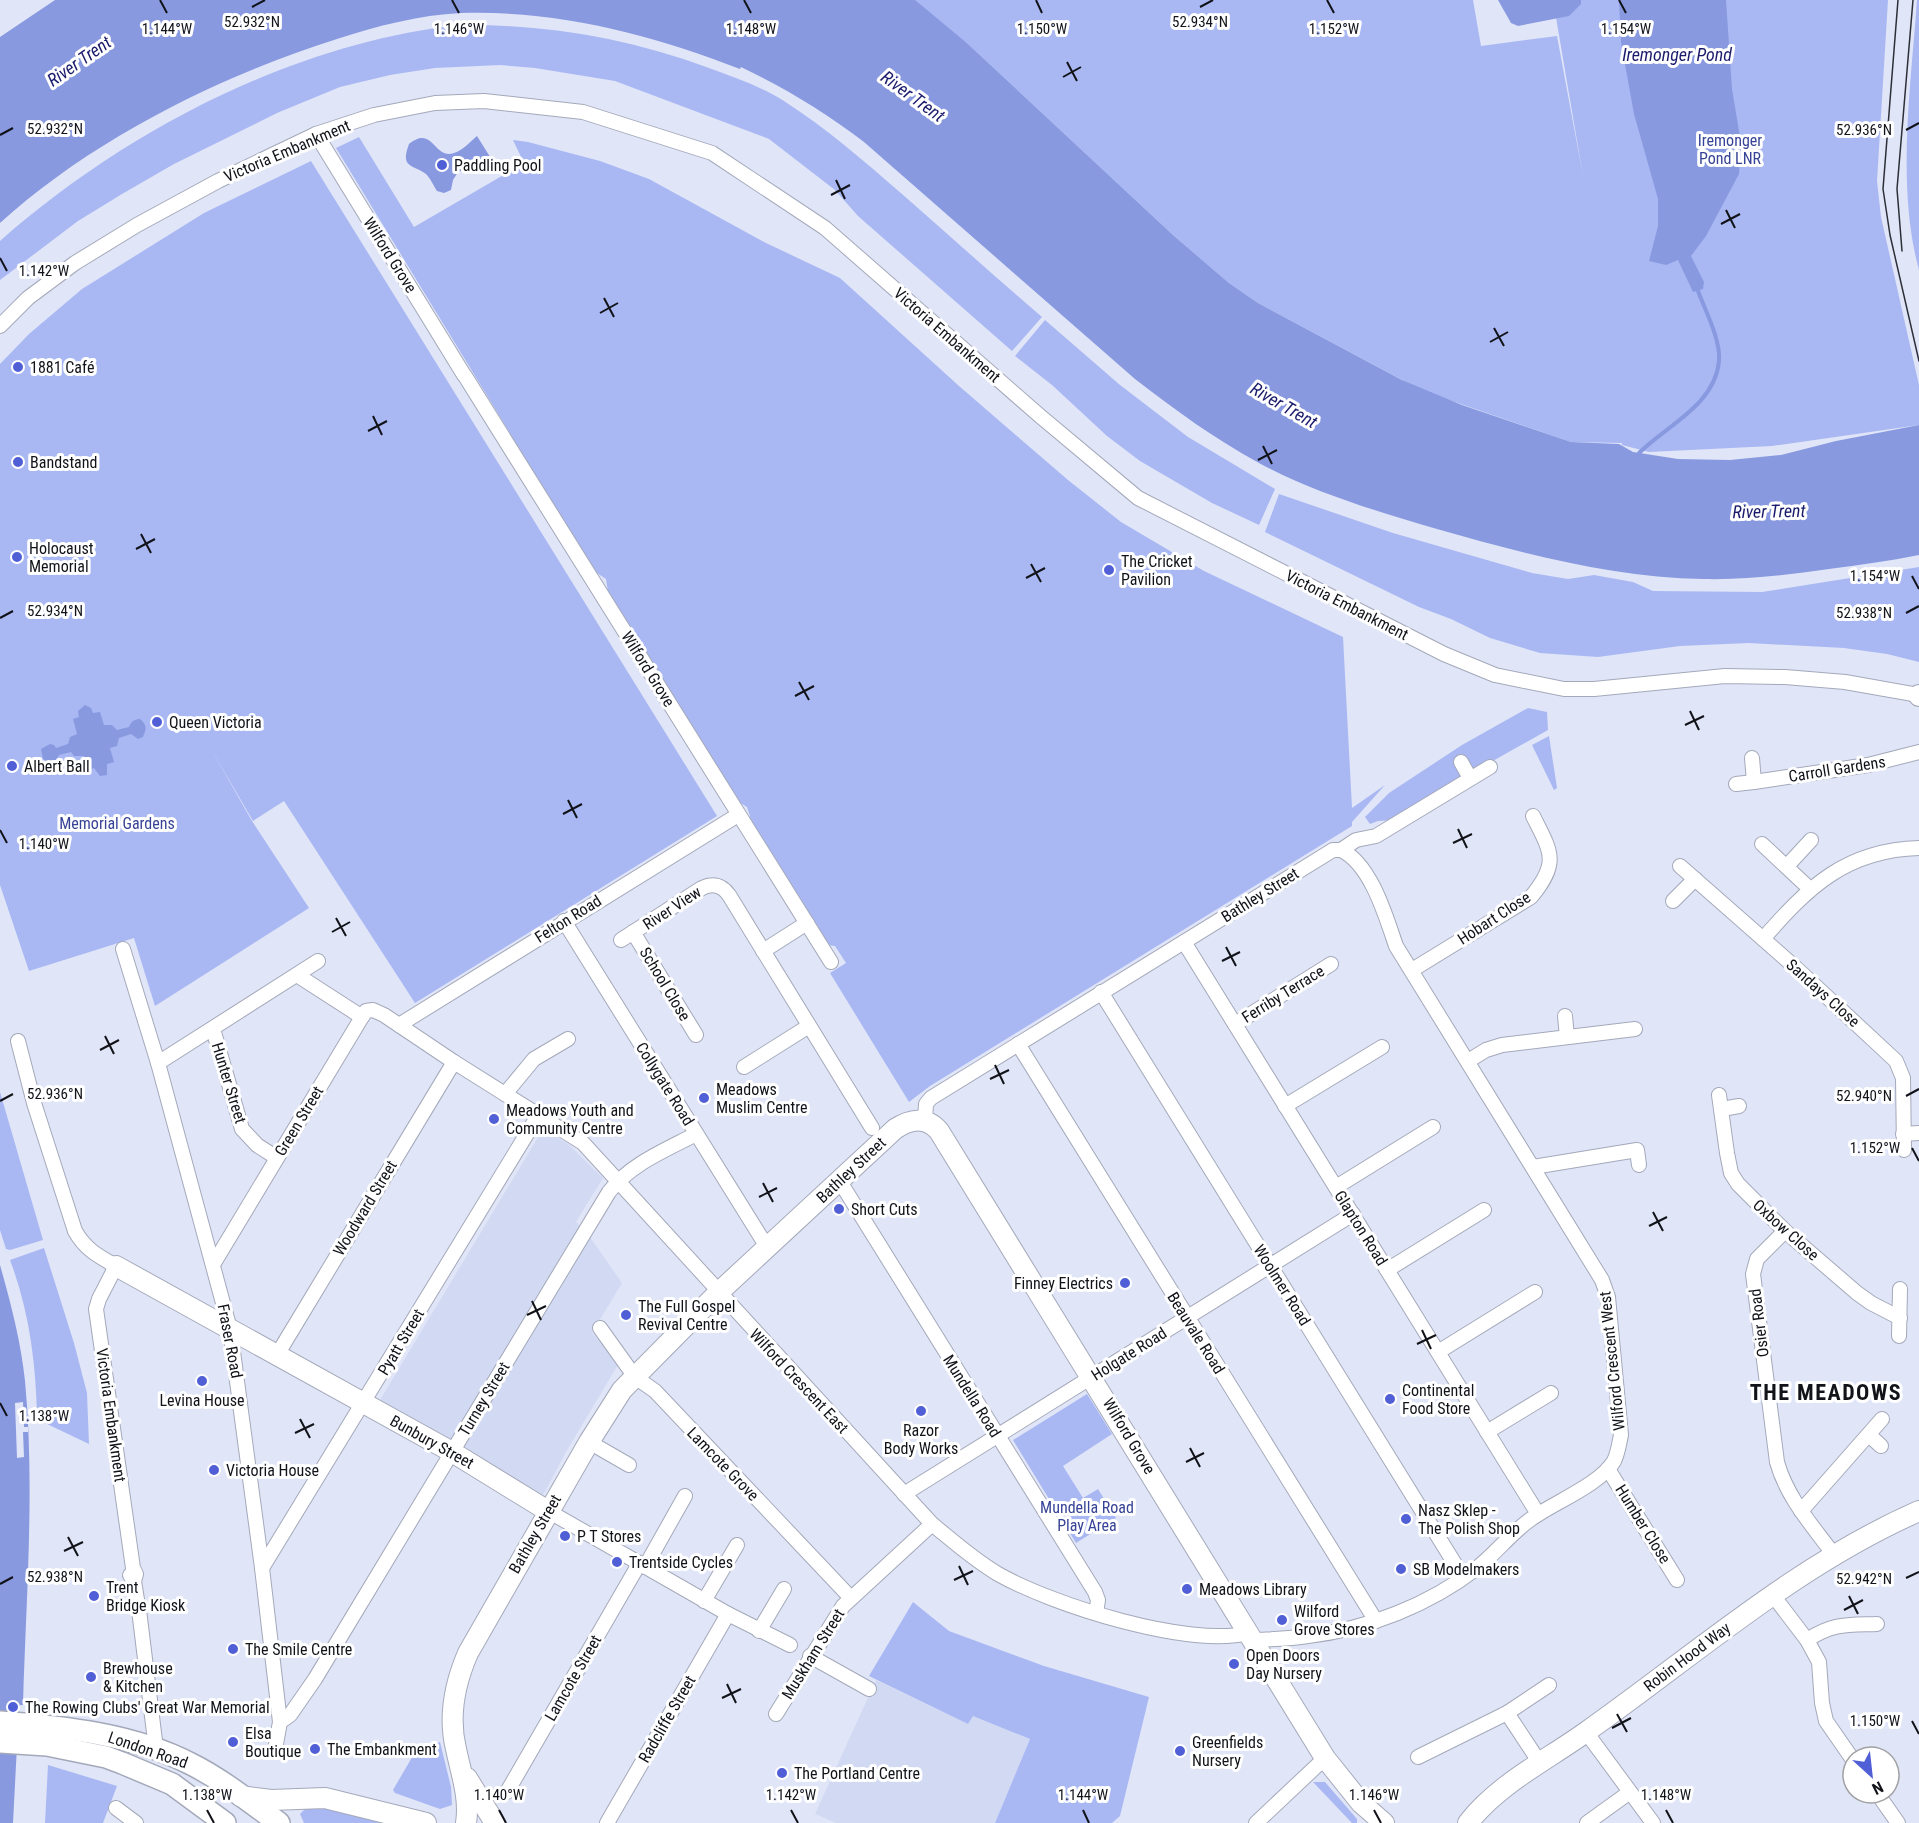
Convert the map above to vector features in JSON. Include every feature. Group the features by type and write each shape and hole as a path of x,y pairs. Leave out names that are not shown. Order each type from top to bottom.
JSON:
{"main road":[{"name":"London Road","path":"0,1722 49,1736 172,1784 225,1823"},
{"name":"London Road","path":"0,1742 49,1736 110,1735 192,1765 279,1823"}],"street":[{"name":"Victoria Embankment","path":"0,326 28,298 75,264 137,225 218,181 316,134 374,115 435,103 484,101 583,112 712,153 825,228 1049,424 1138,498 1444,654 1495,675 1554,687 1594,689 1725,676 1785,676 1845,682 1919,695"},
{"name":"Wilford Grove","path":"316,134 831,962"},
{"name":"Carroll Gardens","path":"1736,784 1868,765 1919,752"},
{"path":"1752,758 1754,782"},
{"path":"1461,762 1470,778"},
{"name":"Bathley Street","path":"495,1823 464,1773 456,1750 452,1728 457,1680 468,1653 548,1511 608,1410 635,1377 718,1293 895,1129 912,1120 925,1121 926,1104 931,1098 1333,850 1341,850 1356,840 1376,836 1490,767"},
{"name":"Felton Road","path":"399,1026 564,921 738,815"},
{"name":"Hobart Close","path":"1412,970 1531,897 1543,883 1548,872 1550,848 1533,816"},
{"path":"1787,866 1811,840"},
{"path":"1762,844 1810,889"},
{"path":"1763,939 1810,889 1854,862 1899,849 1919,848"},
{"name":"Wilford Crescent West","path":"1341,850 1353,859 1371,884 1380,901 1396,946 1605,1287 1621,1435 1618,1453 1608,1469"},
{"name":"Sandays Close","path":"1680,866 1882,1046 1899,1065 1902,1078 1904,1150"},
{"path":"1674,901 1695,879"},
{"name":"River View","path":"621,940 702,888 717,885 729,895 872,1128"},
{"name":"Collygate Road","path":"564,921 767,1247"},
{"path":"763,951 807,923"},
{"name":"School Close","path":"633,932 696,1035"},
{"name":"Glapton Road","path":"1184,942 1538,1514"},
{"name":"Fraser Road","path":"123,950 158,1063 230,1329 280,1722 276,1744"},
{"name":"Hunter Street","path":"158,1063 318,961"},
{"name":"Ferriby Terrace","path":"1234,1024 1331,964"},
{"path":"297,975 362,1017 366,1011 373,1010 399,1026"},
{"name":"Woolmer Road","path":"1101,992 1463,1577"},
{"path":"1565,1016 1567,1037"},
{"name":"Green Street","path":"214,1263 362,1017"},
{"name":"Wilford Crescent East","path":"399,1026 578,1138 932,1524 970,1556 1006,1578 1041,1593 1152,1628 1196,1635 1251,1636"},
{"path":"744,1067 809,1026"},
{"name":"Hunter Street","path":"213,1029 242,1129 257,1145 277,1158"},
{"path":"1468,1061 1486,1050 1502,1045 1635,1029"},
{"path":"505,1094 534,1059 568,1039"},
{"name":"Bunbury Street","path":"18,1041 34,1103 68,1214 77,1236 91,1253 452,1452 548,1511 704,1601 790,1645"},
{"name":"Beauvale Road","path":"1018,1044 1376,1621"},
{"path":"1285,1106 1382,1047"},
{"name":"Woodward Street","path":"277,1355 454,1062"},
{"name":"Oxbow Close","path":"1739,1106 1721,1102 1727,1153 1735,1181 1785,1231 1857,1293 1871,1304 1900,1318"},
{"name":"Pyatt Street","path":"262,1568 539,1114"},
{"name":"Wilford Grove","path":"925,1121 939,1131 1325,1758 1361,1803 1384,1823"},
{"path":"1336,1187 1433,1127"},
{"path":"1903,1134 1918,1133"},
{"name":"Turney Street","path":"280,1722 290,1715 315,1679 618,1179 635,1167 696,1134"},
{"path":"1533,1167 1637,1150 1639,1165"},
{"name":"Mundella Road","path":"839,1180 1095,1592 1098,1600 1096,1612"},
{"path":"1387,1270 1484,1210"},
{"name":"Holgate Road","path":"904,1494 1353,1214"},
{"name":"Osier Road","path":"1785,1231 1757,1259 1753,1274 1777,1462 1786,1488 1834,1555"},
{"name":"Victoria Embankment","path":"116,1266 96,1309 134,1574 155,1741 154,1750"},
{"path":"1899,1336 1900,1289"},
{"path":"1438,1352 1535,1292"},
{"name":"Lamcote Grove","path":"600,1328 635,1377 655,1391 850,1597"},
{"path":"1487,1432 1551,1393"},
{"path":"1801,1512 1882,1419"},
{"path":"1869,1435 1881,1446"},
{"path":"589,1442 629,1465"},
{"path":"1251,1636 1308,1636 1376,1621 1417,1605 1463,1577 1538,1514 1582,1488 1608,1469"},
{"name":"Humber Close","path":"1608,1469 1677,1580"},
{"name":"Lamcote Street","path":"507,1792 642,1565 686,1496"},
{"name":"Robin Hood Way","path":"1468,1823 1474,1815 1514,1781 1586,1732 1772,1594 1834,1555 1919,1511"},
{"name":"Muskham Street","path":"776,1714 810,1656 850,1597 932,1524"},
{"path":"704,1601 737,1545"},
{"path":"759,1631 784,1589"},
{"path":"1772,1594 1807,1640 1819,1662 1822,1703 1826,1721 1843,1745"},
{"name":"Radcliffe Street","path":"607,1823 728,1614"},
{"path":"1807,1640 1836,1625 1876,1624"},
{"path":"810,1656 868,1689"},
{"path":"1418,1757 1507,1713 1549,1685"},
{"path":"1507,1713 1540,1763"},
{"path":"1586,1732 1653,1823"},
{"path":"1256,1823 1325,1758"},
{"name":"Bathley Street","path":"464,1773 466,1821"},
{"path":"1587,1823 1630,1792"},
{"path":"253,1806 325,1798 426,1823"},
{"path":"1884,1805 1894,1821"},
{"path":"116,1808 136,1823"}],"shaded area":[{"path":"543,1129 568,1144 603,1178 576,1222 590,1237 622,1283 592,1333 619,1363 543,1495 380,1400"},
{"path":"876,1680 968,1724 973,1715 1030,1739 995,1823 836,1823 815,1814"}],"green space":[{"name":"Iremonger Pond LNR","path":"905,0 1473,0 1481,46 1557,36 1583,176 1553,0 1888,0 1877,181 1881,217 1919,385 1919,425 1772,446 1649,452 1622,445 1622,443 1571,442 1423,391 1258,303 1229,283 1173,235 968,44"},
{"path":"1917,0 1919,0 1919,270 1912,238 1907,170 1909,101"},
{"path":"460,25 555,30 617,41 679,57 767,91 800,111 844,145 1042,317 1012,351 858,216 835,190 769,139 615,81 535,68 500,65 435,68 390,75 340,87 277,113 174,164 122,194 78,221 0,280 0,241 101,163 156,129 214,98 274,72 335,51 397,35"},
{"path":"359,137 414,227 521,165 522,159 513,140 600,161 649,179 766,243 840,278 959,386 1068,480 1121,522 1204,571 1343,637 1352,808 1385,785 1352,822 1352,826 930,1086 909,1102 830,973 846,963 835,946 826,945 749,822 747,807 737,801 608,592 606,579 594,571 336,148"},
{"name":"Memorial Gardens","path":"311,161 717,816 415,1003 284,801 253,821 211,749 252,821 309,908 155,1006 134,938 29,971 0,885 0,364 29,334 82,289 204,213"},
{"path":"1045,320 1120,385 1188,437 1275,489 1259,525 1212,503 1140,461 1107,436 1052,385 1015,356"},
{"path":"1279,494 1393,533 1532,573 1568,579 1594,575 1633,582 1653,591 1762,592 1919,567 1919,662 1887,654 1844,648 1749,643 1680,646 1598,657 1540,653 1490,638 1451,619 1419,607 1265,532"},
{"path":"1528,708 1547,712 1548,730 1475,771 1464,755 1453,761 1462,778 1394,820 1370,824 1365,817 1389,793 1462,745"},
{"path":"1549,736 1557,788 1554,790 1532,745"},
{"path":"0,1092 43,1240 10,1250 6,1249 0,1230"},
{"path":"44,1248 87,1393 89,1444 45,1423 37,1416 35,1376 27,1317 10,1260"},
{"name":"Mundella Road Play Area","path":"1087,1394 1112,1434 1063,1466 1083,1498 1098,1489 1116,1518 1076,1543 1013,1440"},
{"path":"913,1602 949,1631 1044,1666 1149,1697 1120,1816 1112,1823 995,1823 1030,1739 973,1716 968,1724 869,1676"},
{"path":"440,1742 451,1787 452,1805 440,1809 395,1793 393,1790 418,1747 427,1747"},
{"path":"48,1765 117,1786 103,1823 45,1823"},
{"path":"1313,1782 1325,1782 1357,1819 1357,1823 1352,1823"},
{"path":"310,1804 390,1823 304,1823 300,1814"}],"water":[{"name":"River Trent","path":"55,0 915,0 968,44 1173,235 1229,283 1258,303 1402,380 1462,405 1571,442 1619,444 1633,452 1678,459 1730,460 1781,455 1836,441 1919,425 1919,555 1874,563 1751,578 1703,579 1635,574 1569,563 1503,547 1391,515 1324,492 1280,474 1243,454 1150,391 864,142 804,101 741,67 740,69 638,35 568,20 497,13 430,16 367,30 292,54 203,92 116,138 74,164 0,223 0,37"},
{"path":"1498,0 1581,0 1581,4 1569,16 1518,26 1511,23"},
{"name":"Iremonger Pond","path":"1619,0 1726,0 1732,89 1741,143 1739,174 1706,236 1691,256 1704,282 1703,289 1693,292 1678,260 1666,265 1649,261 1658,226 1658,199 1634,114 1621,42"},
{"name":"Paddling Pool","path":"477,136 492,160 458,172 451,190 444,193 437,191 426,174 407,161 409,144 417,139 429,140 447,154 460,150"},
{"path":"85,705 91,708 93,713 100,712 104,725 112,725 117,730 129,727 138,719 143,721 145,726 143,737 138,739 131,734 119,738 117,746 110,748 114,762 107,764 107,775 100,776 94,768 88,770 84,756 74,756 71,752 59,755 51,764 43,759 41,749 50,744 56,748 68,744 70,737 77,734 73,719 79,717 78,711"},
{"path":"0,1265 15,1323 25,1381 30,1502 23,1705 19,1707 13,1823 0,1823"}],"pier":[{"path":"23,1402 24,1427 28,1427 28,1432 23,1432 24,1457 17,1458 15,1403"}],"waterway":[{"path":"1639,453 1688,413 1709,390 1716,376 1719,361 1718,344 1698,291"}],"tram line":[{"path":"1898,0 1883,189 1890,235 1919,361"},
{"path":"1902,251 1897,189 1913,0"}],"place":[{"name":"Paddling Pool","path":"442,165"},
{"name":"1881 Café","path":"18,367"},
{"name":"Bandstand","path":"18,462"},
{"name":"Holocaust Memorial","path":"17,557"},
{"name":"The Cricket Pavilion","path":"1109,570"},
{"name":"Queen Victoria","path":"157,722"},
{"name":"Albert Ball","path":"12,766"},
{"name":"Meadows Muslim Centre","path":"704,1098"},
{"name":"Meadows Youth and Community Centre","path":"494,1119"},
{"name":"Short Cuts","path":"839,1209"},
{"name":"Finney Electrics","path":"1125,1283"},
{"name":"The Full Gospel Revival Centre","path":"626,1315"},
{"name":"Levina House","path":"202,1381"},
{"name":"Continental Food Store","path":"1390,1399"},
{"name":"Razor Body Works","path":"921,1411"},
{"name":"Victoria House","path":"214,1470"},
{"name":"Nasz Sklep - The Polish Shop","path":"1406,1519"},
{"name":"P T Stores","path":"565,1536"},
{"name":"Trentside Cycles","path":"617,1562"},
{"name":"SB Modelmakers","path":"1401,1569"},
{"name":"Meadows Library","path":"1187,1589"},
{"name":"Trent Bridge Kiosk","path":"94,1596"},
{"name":"Wilford Grove Stores","path":"1282,1620"},
{"name":"The Smile Centre","path":"233,1649"},
{"name":"Open Doors Day Nursery","path":"1234,1664"},
{"name":"Brewhouse & Kitchen","path":"91,1677"},
{"name":"The Rowing Clubs' Great War Memorial","path":"13,1707"},
{"name":"Elsa Boutique","path":"233,1742"},
{"name":"The Embankment","path":"315,1749"},
{"name":"Greenfields Nursery","path":"1180,1751"},
{"name":"The Portland Centre","path":"782,1773"}],"district":[{"name":"THE MEADOWS","path":"1826,1392"}]}
